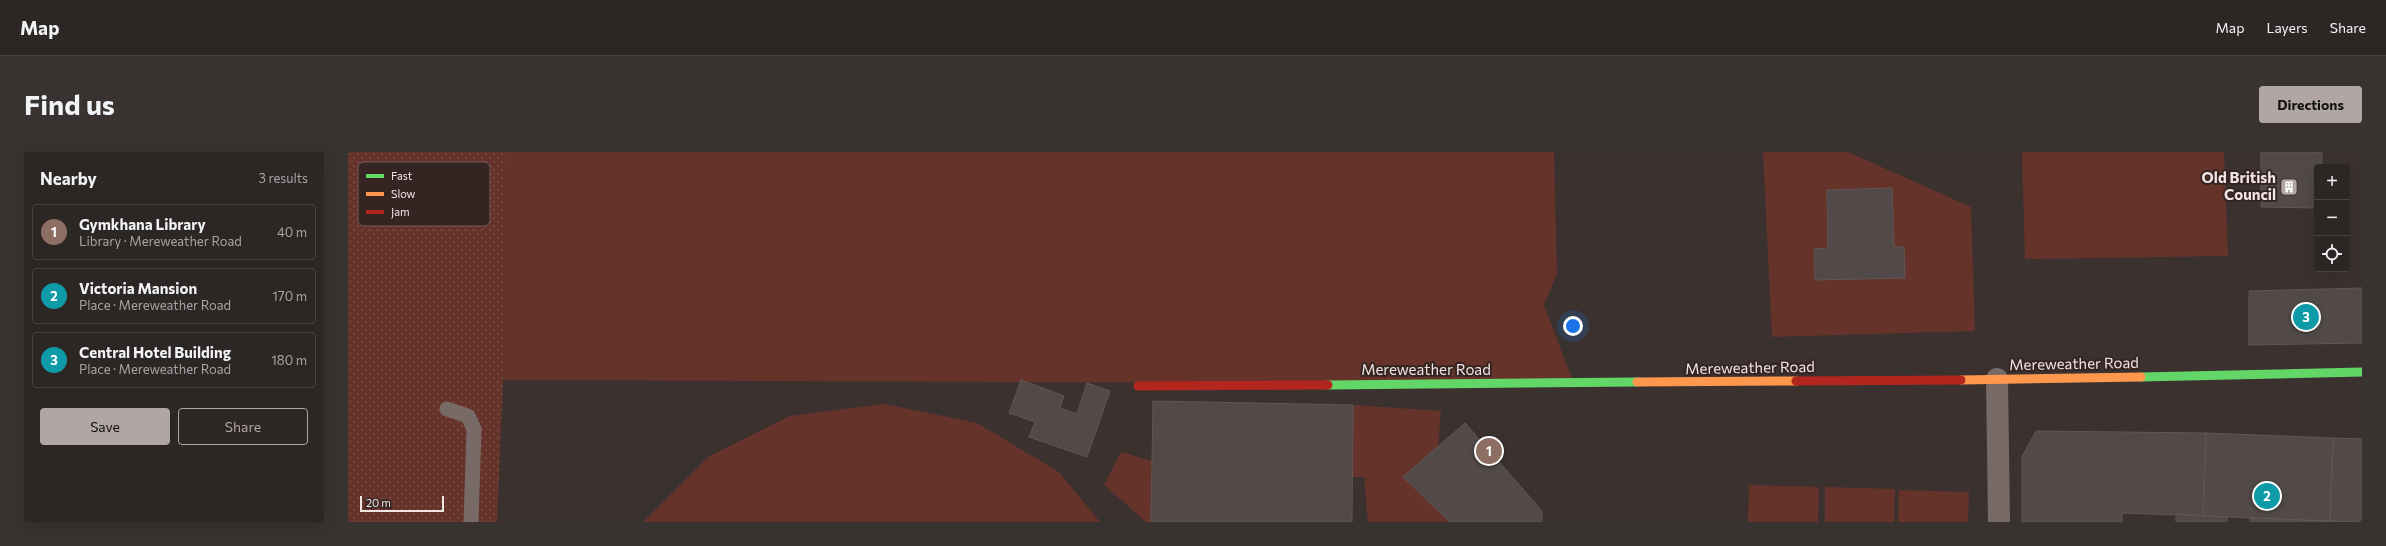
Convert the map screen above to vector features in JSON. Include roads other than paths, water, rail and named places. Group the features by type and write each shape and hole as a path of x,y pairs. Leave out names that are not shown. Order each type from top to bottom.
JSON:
{"street":[{"name":"Mereweather Road","path":"1138,386 1997,379 2362,372"},
{"path":"1997,379 1999,522"}],"lane":[{"path":"447,409 468,416 474,429 471,522"}],"place":[{"name":"Old British Council","path":"2289,187"},
{"name":"Central Hotel Building","path":"2306,317"},
{"name":"Gymkhana Library","path":"1489,451"},
{"name":"Victoria Mansion","path":"2267,496"}]}
